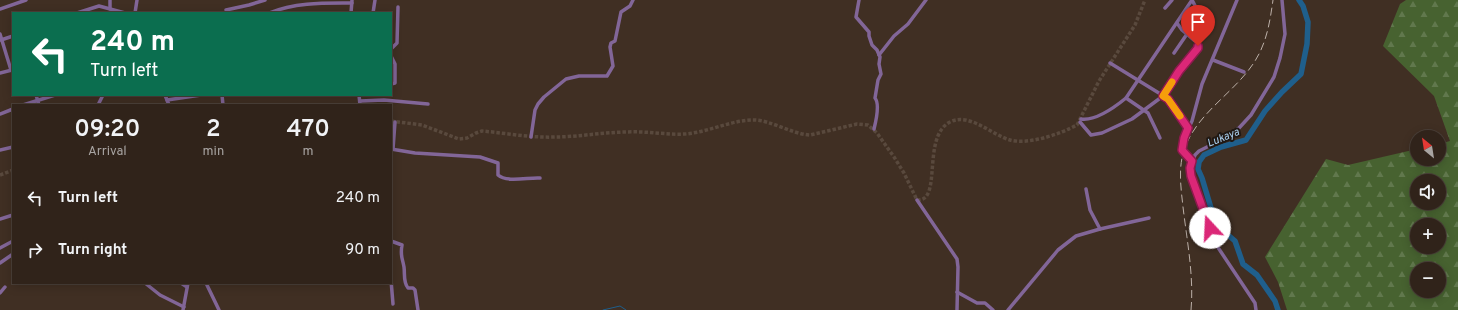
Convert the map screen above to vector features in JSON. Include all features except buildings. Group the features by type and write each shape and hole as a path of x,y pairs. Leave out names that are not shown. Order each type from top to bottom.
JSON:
{"street":[{"path":"0,9 26,0"},
{"path":"110,0 110,9"},
{"path":"135,12 137,0"},
{"path":"226,10 265,0"},
{"path":"373,12 375,0"},
{"path":"531,137 535,110 538,104 566,80 579,76 607,76 613,66 610,47 611,43 615,41 621,13 630,6 633,0"},
{"path":"859,0 856,17 869,32 872,45 879,55 881,74 878,80 875,98 877,100 878,117 874,129"},
{"path":"879,55 894,36 908,24 926,0"},
{"path":"1165,8 1172,0"},
{"path":"1174,53 1187,34 1200,15 1192,0 1126,98 1114,108 1089,120 1080,121 1090,134 1093,136 1120,125 1145,110 1163,96 1179,71 1198,48 1196,42 1187,34 1177,23"},
{"path":"1192,161 1182,150 1184,138 1192,120 1202,84 1237,0"},
{"path":"1256,310 1255,303 1216,243 1191,176 1190,168 1192,161 1199,151 1225,138 1242,125 1251,115 1274,77 1285,34 1282,0"},
{"path":"272,12 282,8 304,4 352,2 351,12"},
{"path":"79,12 96,6 121,12"},
{"path":"392,48 397,43 398,7"},
{"path":"0,34 12,70 0,73"},
{"path":"1,40 12,36"},
{"path":"392,58 395,69 395,82 392,84"},
{"path":"1213,60 1244,72"},
{"path":"1110,63 1168,99 1188,128"},
{"path":"38,103 53,96"},
{"path":"165,96 169,104"},
{"path":"167,100 194,96"},
{"path":"1126,98 1149,114 1160,138"},
{"path":"360,103 384,100 428,104"},
{"path":"0,114 12,109"},
{"path":"395,122 392,149 415,153 480,158 498,162 498,174 500,177 516,179 540,178"},
{"path":"0,150 12,147"},
{"path":"1086,189 1090,210 1100,229"},
{"path":"917,200 957,259 957,310"},
{"path":"0,219 12,215"},
{"path":"1008,310 1051,258 1076,236 1149,218"},
{"path":"392,241 402,245 401,258 404,266 406,285 408,288 413,288 415,290 418,310"},
{"path":"0,248 12,242"},
{"path":"0,263 12,255"},
{"path":"146,284 160,295 183,309 187,285"},
{"path":"206,284 219,310"},
{"path":"392,284 394,304"},
{"path":"0,293 5,288"},
{"path":"957,292 979,303 985,303 993,310"}],"green space":[{"path":"1406,0 1458,0 1458,310 1287,310 1278,282 1265,257 1326,159 1348,165 1410,151 1410,166 1446,166 1446,142 1450,141 1434,96 1383,46 1400,4"}],"waterway":[{"name":"Lukaya","path":"1278,310 1275,301 1257,275 1243,264 1235,241 1220,228 1211,208 1198,169 1199,162 1204,155 1221,147 1246,140 1265,111 1301,74 1307,44 1308,22 1303,6 1299,0"},
{"path":"603,310 620,306 626,310"}],"tunnel":[{"path":"392,121 422,125 459,139 467,138 482,131 546,137 635,132 685,134 737,122 754,120 767,122 810,135 857,124 868,125 877,133 894,157 904,173 917,200 925,198 929,191 936,141 941,130 950,122 957,120 973,122 1010,140 1018,141 1044,138 1077,125 1099,81 1135,25 1145,0"},
{"path":"0,175 12,170"}],"railway":[{"path":"1191,310 1191,271 1180,178 1182,157 1190,137 1198,125 1247,72 1255,61 1265,39 1273,0"}],"slow traffic":[{"path":"1172,82 1163,96 1168,99 1180,116"}],"route":[{"path":"1198,46 1198,48 1179,71 1163,96 1168,99 1188,128 1187,134 1184,138 1182,150 1192,161 1190,168 1191,176 1210,228"}]}
